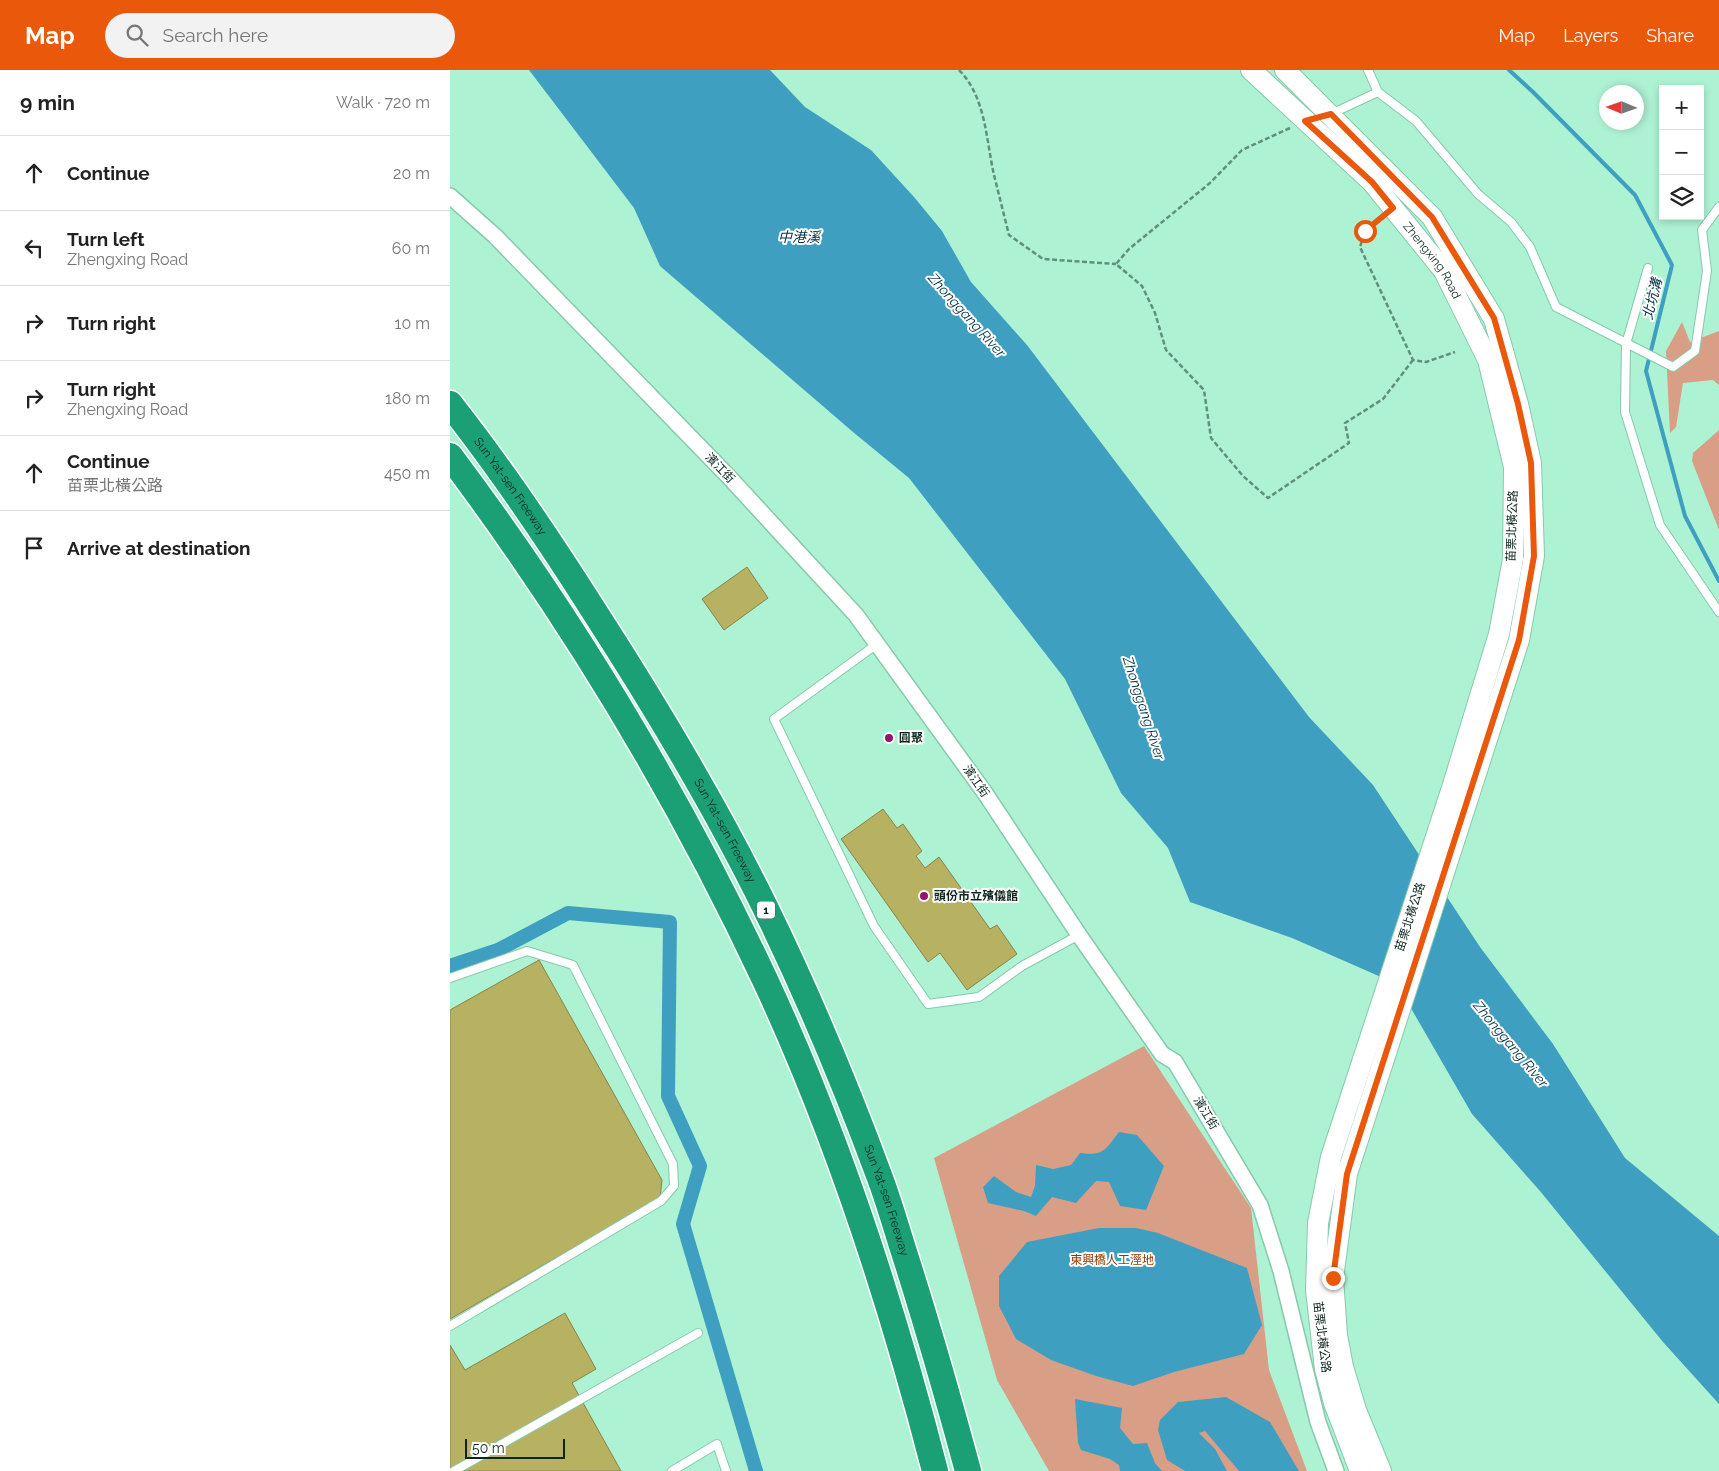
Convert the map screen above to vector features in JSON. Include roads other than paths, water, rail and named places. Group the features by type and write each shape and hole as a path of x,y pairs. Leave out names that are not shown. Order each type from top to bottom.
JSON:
{"highway":[{"name":"Sun Yat-sen Freeway","path":"450,404 480,443 553,547 628,664 702,789 764,906 839,1075 880,1180 944,1381 968,1471"},
{"path":"450,456 496,518 577,636 670,792 766,983 808,1080 882,1282 912,1383 935,1471"}],"main road":[{"name":"Zhengxing Road","path":"1251,70 1318,118 1432,217 1494,318 1518,404"},
{"name":"Zhengxing Road","path":"1285,70 1318,118 1444,271 1488,360"},
{"name":"苗栗北橫公路","path":"1381,1471 1356,1410 1334,1368 1316,1290 1318,1223 1331,1157 1452,788 1496,643 1513,559 1514,467 1488,360"},
{"name":"苗栗北橫公路","path":"1360,1471 1334,1403 1334,1368 1337,1334 1333,1278 1347,1174 1519,640 1534,556 1531,463 1518,404"}],"street":[{"name":"濱江街","path":"450,196 495,236 729,477 856,615 986,793 1162,1054 1175,1062 1260,1205 1281,1271 1318,1422 1336,1471"}],"lane":[{"path":"1368,70 1378,92 1416,121 1478,194 1511,222 1530,247 1556,307 1673,367 1695,352 1707,271 1702,230 1719,207"},
{"path":"1318,118 1378,92"},
{"path":"1648,268 1626,344 1625,412 1660,525 1719,612"},
{"path":"878,644 774,719 874,926 928,1004 979,997 1022,966 1080,935"},
{"path":"450,978 527,951 573,965 674,1164 674,1186 661,1201 450,1326"},
{"path":"454,1471 698,1333"},
{"path":"672,1471 717,1444 726,1471"}],"water":[{"name":"中港溪","path":"529,70 770,70 805,107 871,150 914,197 942,231 971,282 1027,345 1309,717 1373,785 1480,947 1553,1044 1625,1158 1719,1236 1719,1404 1663,1342 1540,1191 1472,1114 1397,984 1292,938 1190,902 1168,848 1121,793 1065,679 909,478 660,266 634,208"},
{"path":"1119,1132 1137,1135 1164,1166 1146,1210 1120,1206 1109,1182 1096,1181 1076,1203 1052,1197 1036,1216 1024,1211 988,1203 983,1187 994,1176 1016,1192 1031,1197 1035,1186 1036,1165 1053,1169 1071,1165 1080,1153 1094,1154 1103,1150"},
{"path":"1099,1228 1136,1228 1158,1233 1247,1268 1262,1325 1244,1354 1174,1372 1133,1386 1096,1376 1051,1360 1016,1339 999,1306 999,1276 1027,1242"},
{"path":"1226,1397 1270,1422 1299,1471 1239,1471 1205,1431 1199,1433 1215,1449 1227,1471 1185,1471 1167,1460 1158,1430 1160,1420 1178,1402"},
{"path":"1075,1399 1122,1408 1120,1428 1133,1444 1147,1443 1155,1463 1162,1471 1120,1471 1119,1465 1110,1459 1081,1450 1078,1443"}],"waterway":[{"name":"北坑溝","path":"1509,70 1635,195 1672,265 1646,371 1685,516 1719,581"},
{"path":"450,966 498,950 568,913 670,922 668,1096 700,1166 683,1224 756,1471"}],"place":[{"name":"圓聚","path":"889,738"},
{"name":"頭份市立殯儀館","path":"924,896"}],"water label":[{"name":"Zhonggang River","path":"967,315"},
{"name":"Zhonggang River","path":"1144,708"},
{"name":"Zhonggang River","path":"1511,1044"}],"park label":[{"name":"東興橋人工溼地","path":"1112,1260"}]}
